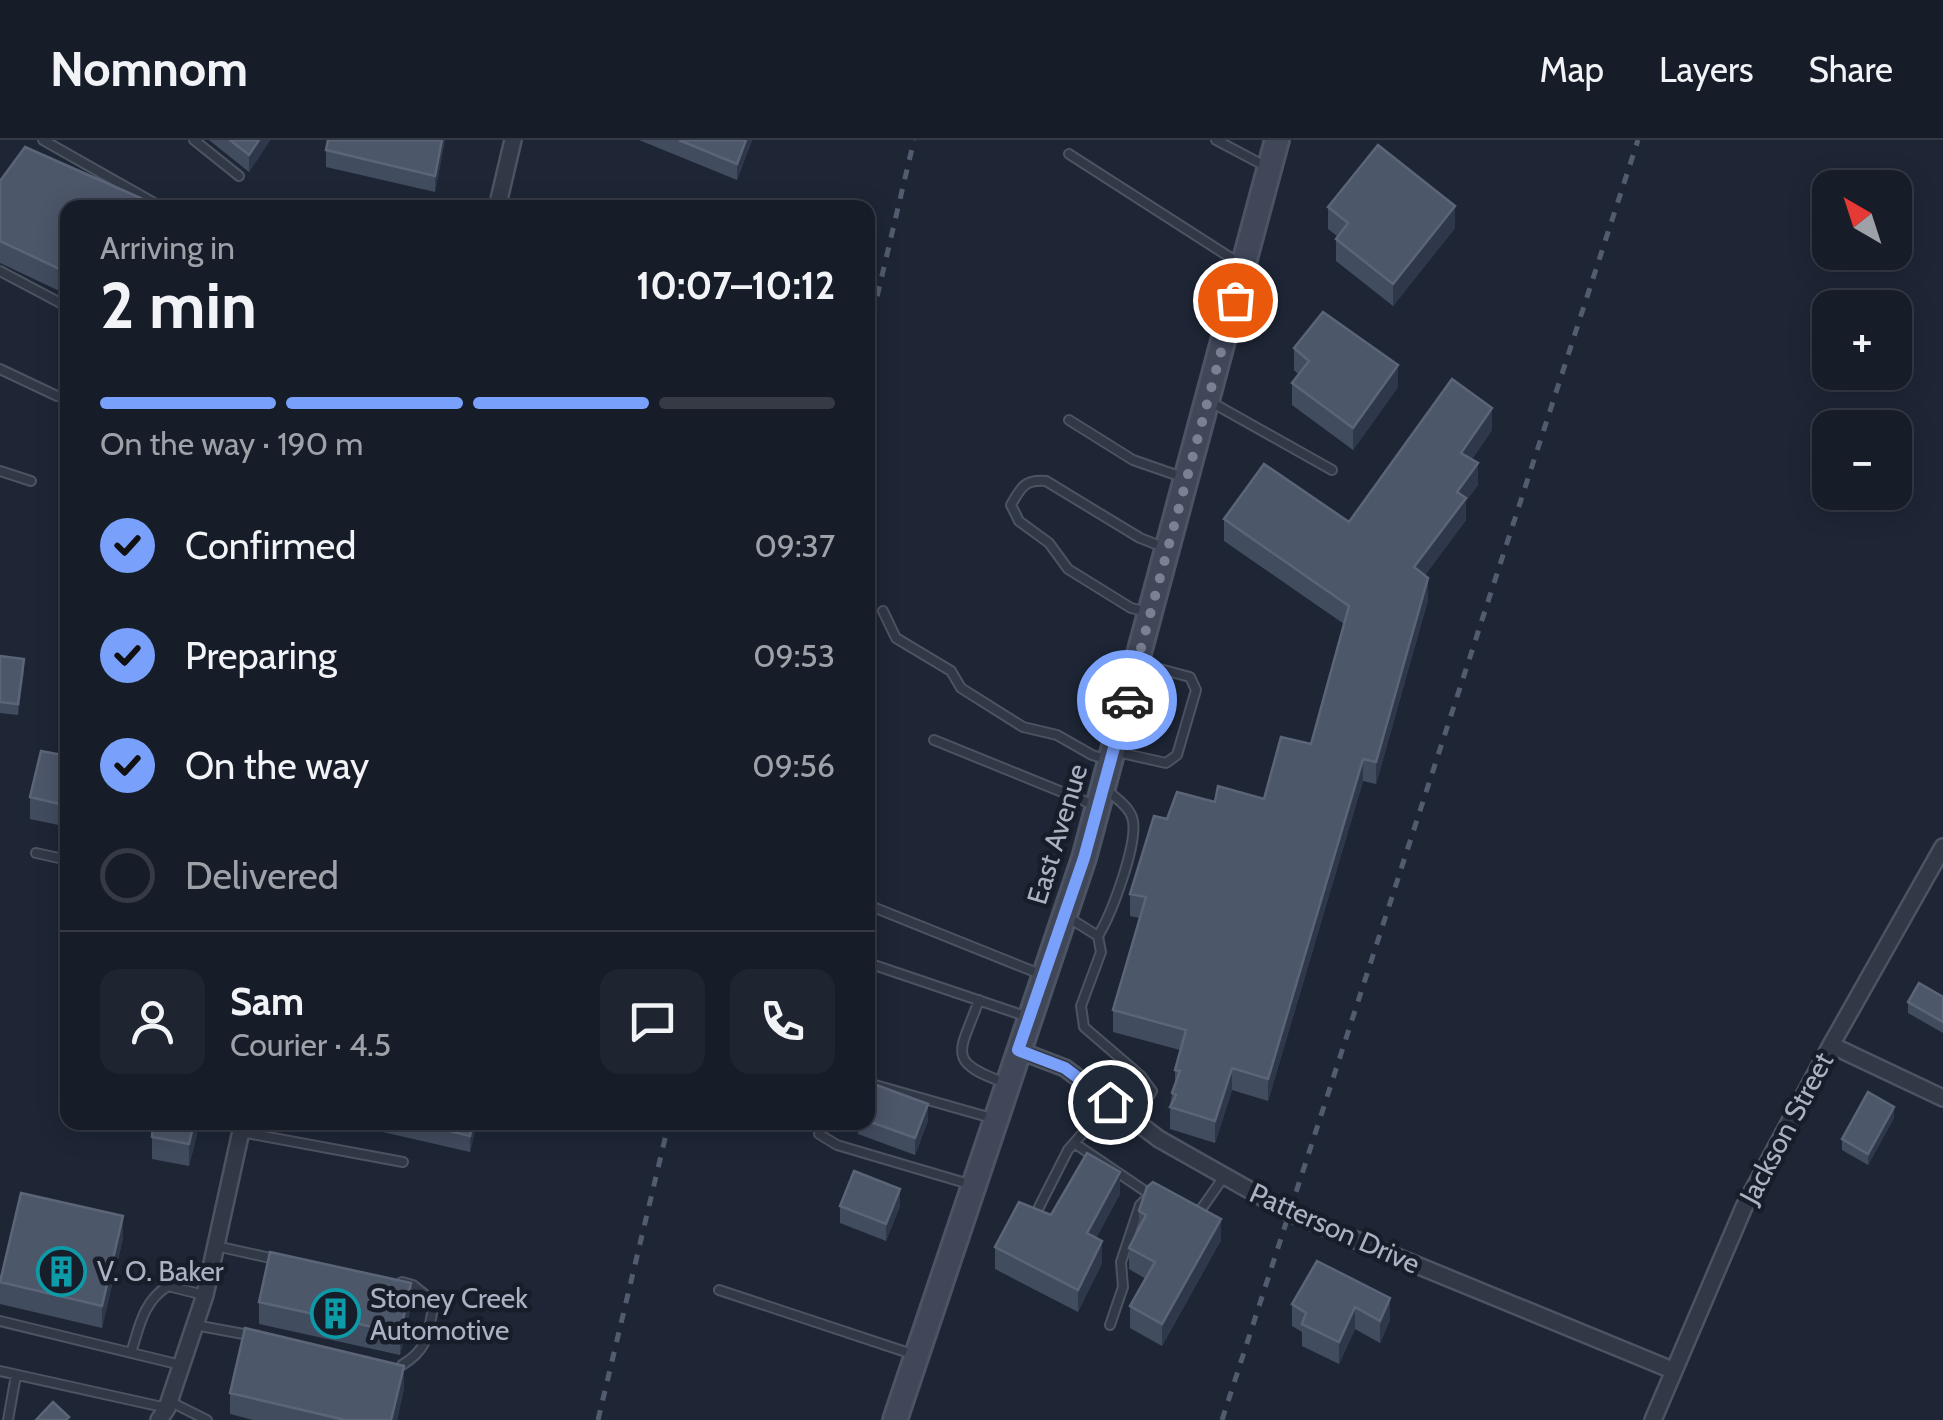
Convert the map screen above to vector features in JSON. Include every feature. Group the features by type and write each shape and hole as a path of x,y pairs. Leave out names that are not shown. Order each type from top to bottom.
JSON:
{"street":[{"path":"499,200 513,140"},
{"name":"East Avenue","path":"895,1420 1101,797 1276,140"},
{"name":"Jackson Street","path":"1652,1420 1744,1207 1830,1045 1943,847"},
{"path":"1830,1045 1943,1098"},
{"name":"Patterson Drive","path":"1018,1050 1065,1068 1134,1120 1223,1178 1290,1212 1672,1370"},
{"path":"165,1410 205,1295 239,1130"}],"lane":[{"path":"43,140 149,200"},
{"path":"194,140 239,176"},
{"path":"1216,140 1270,168"},
{"path":"1069,154 1244,266"},
{"path":"0,270 60,303"},
{"path":"0,369 56,396"},
{"path":"1208,400 1332,470"},
{"path":"1068,420 1133,460 1186,478"},
{"path":"0,471 31,481"},
{"path":"1150,612 1131,608 1068,569 1049,543 1019,521 1011,505 1022,486 1032,480 1046,481 1140,538 1167,548"},
{"path":"884,610 896,638 951,672 961,688 1023,727 1057,735 1092,755 1166,763 1176,755 1196,690 1190,676 1137,663"},
{"path":"934,740 1101,797 1130,812 1135,830 1107,921 1098,936 1100,952 1081,1006 1084,1027 1141,1076 1152,1091 1134,1120"},
{"path":"36,853 60,858"},
{"path":"875,908 1044,976"},
{"path":"1064,916 1098,936"},
{"path":"875,965 1029,1017"},
{"path":"979,1000 962,1049 963,1059 975,1072 1007,1084"},
{"path":"875,1085 995,1120"},
{"path":"1034,1218 1074,1143 1110,1102"},
{"path":"262,1130 403,1162"},
{"path":"820,1130 819,1134 837,1145 973,1186"},
{"path":"1074,1143 1153,1196 1140,1205 1121,1262 1123,1287 1110,1324"},
{"path":"1187,1210 1200,1210 1223,1178"},
{"path":"216,1246 292,1262"},
{"path":"396,1281 413,1285 434,1302 420,1354 402,1365"},
{"path":"131,1353 144,1312 161,1290 168,1286 205,1295"},
{"path":"719,1290 916,1356"},
{"path":"0,1321 181,1365"},
{"path":"195,1325 265,1338"},
{"path":"0,1371 207,1420"},
{"path":"8,1420 16,1375"}],"building":[{"path":"230,140 259,140 249,155"},
{"path":"328,140 442,140 435,176 326,150"},
{"path":"679,140 746,140 737,164"},
{"path":"1378,145 1455,206 1393,284 1336,239 1348,223 1328,207"},
{"path":"25,147 145,200 60,200 60,269 0,241 0,181"},
{"path":"1323,312 1398,365 1353,428 1292,383 1309,361 1294,348"},
{"path":"1452,379 1492,408 1461,453 1478,463 1457,492 1466,498 1414,567 1428,578 1376,762 1363,759 1268,1079 1232,1068 1215,1121 1170,1107 1176,1095 1172,1093 1180,1071 1175,1070 1186,1030 1113,1010 1146,897 1130,894 1154,816 1167,819 1177,792 1215,802 1218,786 1264,799 1281,737 1311,744 1349,606 1224,519 1264,464 1349,522"},
{"path":"0,656 24,659 18,704 0,702"},
{"path":"41,751 60,755 60,804 30,797"},
{"path":"1919,983 1943,997 1943,1022 1908,1002"},
{"path":"875,1084 928,1104 915,1138 875,1124"},
{"path":"1868,1092 1894,1107 1868,1154 1842,1139"},
{"path":"152,1130 192,1130 189,1144 152,1137"},
{"path":"445,1130 471,1130 470,1136"},
{"path":"1087,1153 1120,1172 1087,1233 1102,1241 1078,1290 995,1247 1019,1202 1051,1215"},
{"path":"854,1171 900,1189 886,1224 840,1206"},
{"path":"1153,1182 1221,1219 1162,1324 1130,1306 1155,1262 1129,1248 1146,1215 1139,1211 1147,1187"},
{"name":"V. O. Baker","path":"21,1193 123,1216 102,1306 0,1282"},
{"path":"270,1252 411,1283 400,1333 259,1302"},
{"path":"1317,1261 1390,1298 1380,1321 1355,1307 1339,1342 1302,1324 1306,1313 1292,1304"},
{"path":"245,1328 404,1366 391,1420 340,1420 230,1393"},
{"path":"53,1402 69,1417 36,1420"}],"railway":[{"path":"875,305 914,140"},
{"path":"1222,1420 1638,140"},
{"path":"598,1420 667,1130"}],"way so far":[{"path":"1127,700 1235,300"}],"place":[{"name":"V. O. Baker","path":"62,1271"},
{"name":"Stoney Creek Automotive","path":"335,1314"}],"route":[{"path":"1110,1102 1065,1068 1018,1050 1084,858 1127,700"}]}
